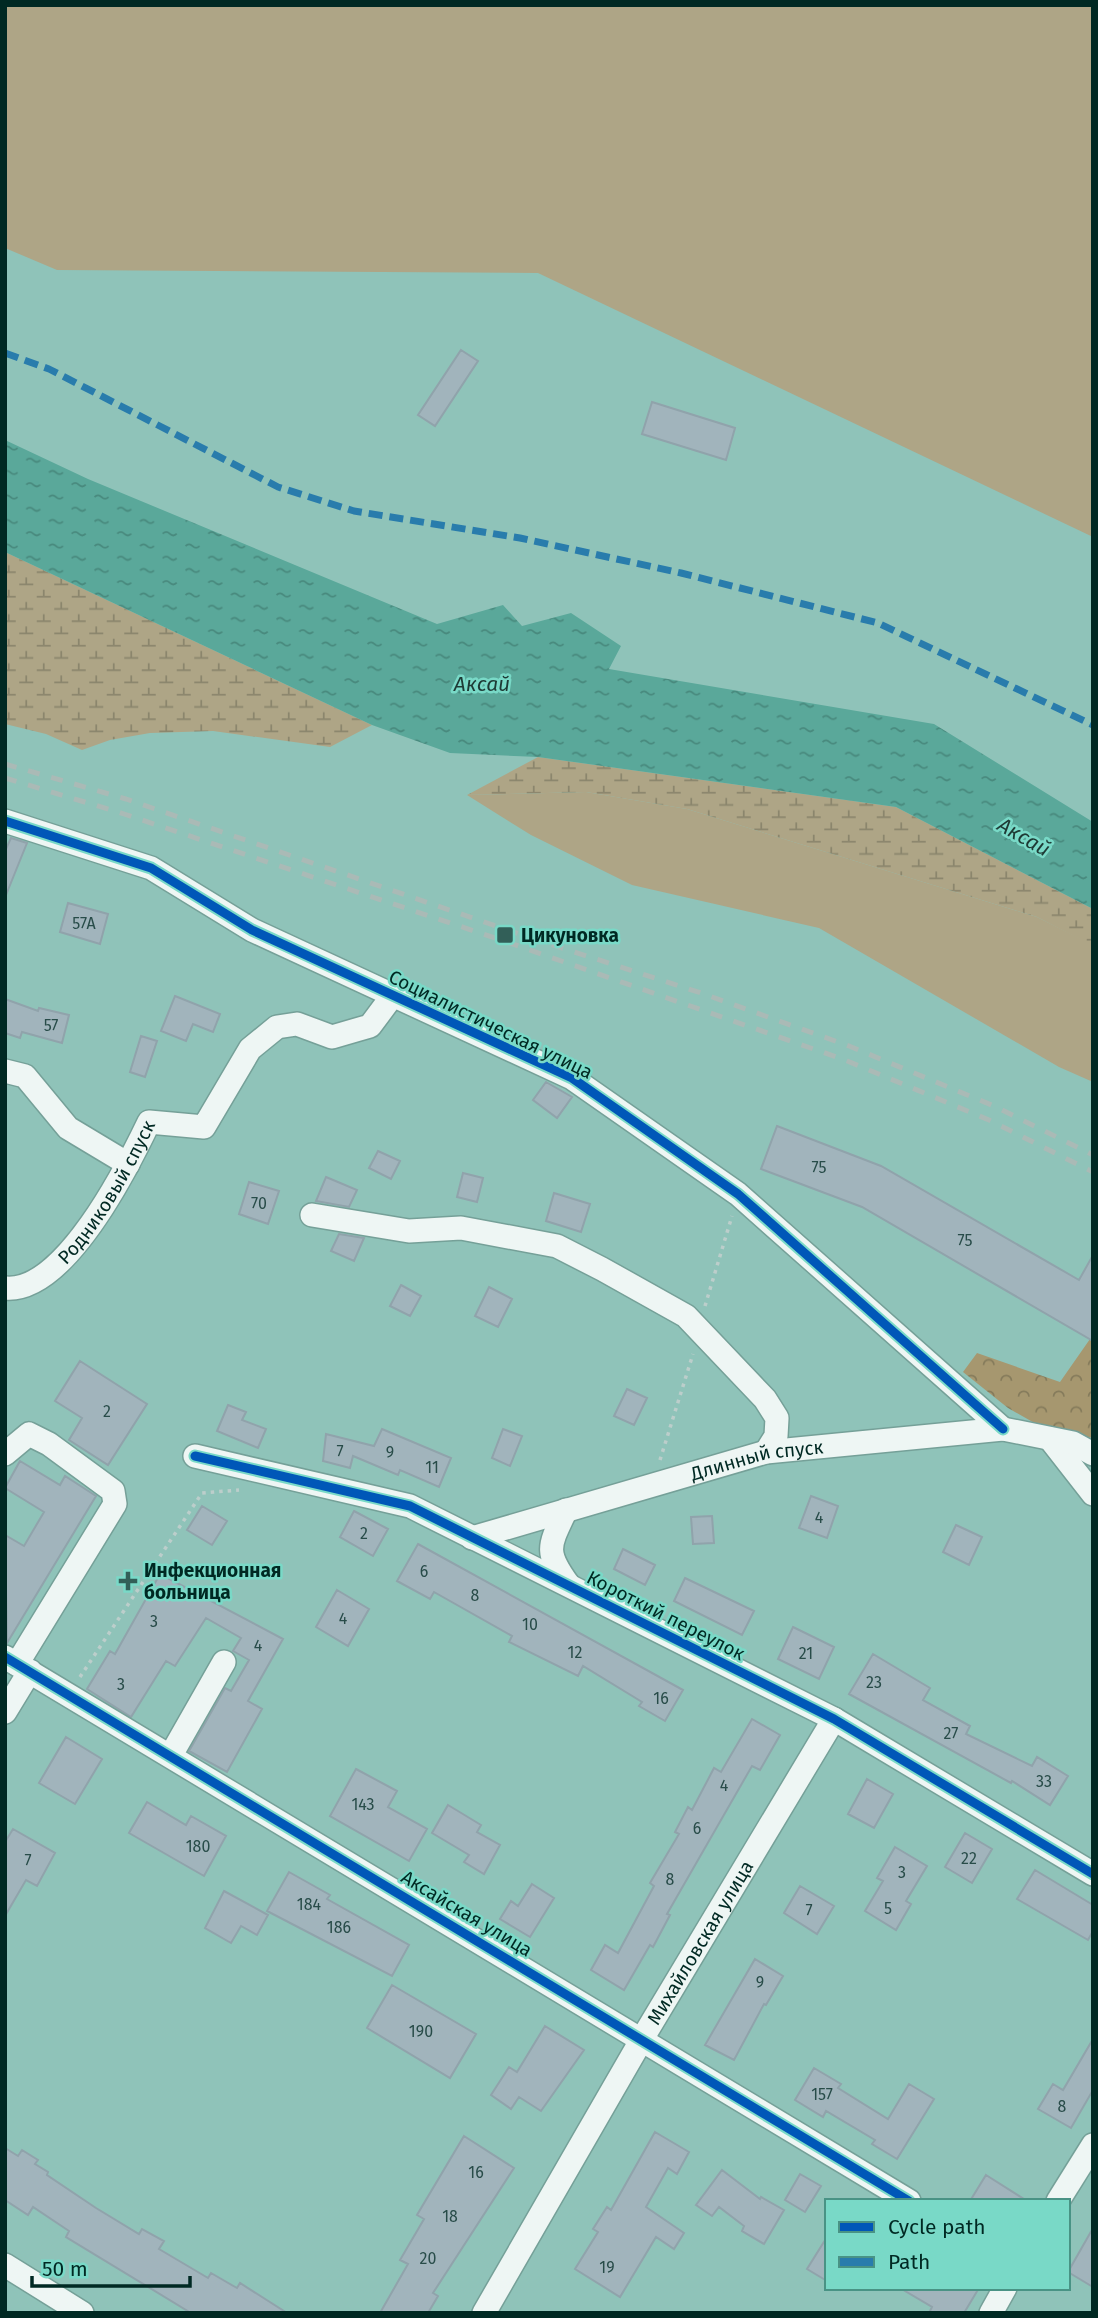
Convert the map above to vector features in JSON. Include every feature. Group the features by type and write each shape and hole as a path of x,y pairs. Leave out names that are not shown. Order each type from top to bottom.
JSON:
{"street":[{"name":"Социалистическая улица","path":"5,821 151,869 252,930 572,1078 738,1194 1003,1429"},
{"name":"Родниковый спуск","path":"5,1288 18,1289 60,1265 118,1185 149,1122 204,1127 250,1049 277,1027 297,1024 332,1037 370,1026 393,995"},
{"path":"5,1071 25,1076 68,1128 128,1164"},
{"path":"312,1215 409,1231 461,1228 557,1246 602,1269 686,1316 765,1399 777,1418 776,1436 766,1452"},
{"name":"Длинный спуск","path":"472,1538 766,1452 1003,1429 1073,1443 1093,1454"},
{"path":"5,1454 29,1434 49,1444 113,1491 115,1504 18,1664 5,1712"},
{"path":"1050,1439 1093,1494"},
{"name":"Короткий переулок","path":"195,1456 410,1506 834,1719 1093,1874"},
{"path":"566,1510 549,1546 552,1562 570,1587"},
{"path":"171,1755 223,1662"},
{"name":"Аксайская улица","path":"18,1664 906,2199"},
{"name":"Михайловская улица","path":"484,2313 642,2039 834,1719"},
{"path":"1059,2199 1093,2145"},
{"path":"5,2265 82,2313"},
{"path":"991,2313 1004,2290"}],"path":[{"path":"69,1693 202,1493 241,1490"}],"green space":[{"path":"5,5 1093,5 1093,537 538,273 57,270 5,248"},
{"path":"5,552 372,725 330,747 213,731 150,733 110,740 82,750 46,734 5,724"},
{"path":"538,757 896,807 1093,909 1093,946 1037,917 687,809 586,792 467,795"},
{"path":"586,792 687,809 1037,917 1093,945 1093,1082 1059,1067 819,928 632,885 531,835 467,795"},
{"path":"1090,1339 1093,1342 1093,1438 1045,1429 1008,1408 963,1372 977,1353 1060,1382"}],"water":[{"name":"Аксай","path":"5,440 88,479 437,624 503,605 522,626 571,613 621,646 609,669 934,724 1093,822 1093,909 896,807 538,757 450,753 372,725 5,552"}],"building":[{"path":"461,350 478,361 435,426 418,415"},
{"path":"652,402 735,428 726,460 642,434"},
{"path":"11,838 27,843 6,895 5,851"},
{"path":"68,903 108,914 100,944 60,932"},
{"path":"175,996 220,1014 213,1032 193,1024 186,1041 161,1031"},
{"path":"5,999 38,1011 39,1008 69,1015 62,1043 22,1032 20,1038 5,1033"},
{"path":"141,1036 157,1041 145,1077 130,1072"},
{"path":"546,1082 572,1097 557,1118 533,1100"},
{"path":"777,1126 881,1166 1079,1280 1093,1255 1093,1341 862,1207 761,1169"},
{"path":"378,1151 400,1161 391,1179 369,1168"},
{"path":"463,1173 483,1178 477,1202 457,1197"},
{"path":"326,1177 357,1190 349,1207 316,1201"},
{"path":"249,1182 279,1191 268,1224 239,1214"},
{"path":"554,1193 590,1204 581,1232 546,1221"},
{"path":"339,1234 364,1238 354,1261 331,1251"},
{"path":"401,1285 421,1296 410,1316 390,1306"},
{"path":"489,1287 512,1299 498,1327 475,1316"},
{"path":"80,1361 147,1404 108,1465 69,1440 82,1418 55,1401"},
{"path":"627,1389 647,1398 634,1425 614,1416"},
{"path":"228,1405 246,1412 242,1420 266,1429 258,1448 217,1431"},
{"path":"382,1429 451,1458 439,1487 400,1470 398,1475 353,1456 350,1468 323,1461 326,1434 374,1446"},
{"path":"503,1429 522,1436 510,1466 492,1458"},
{"path":"20,1461 60,1485 65,1476 96,1496 7,1643 5,1535 24,1546 44,1512 5,1488"},
{"path":"811,1496 838,1506 827,1538 799,1528"},
{"path":"202,1506 227,1521 212,1545 187,1530"},
{"path":"354,1511 388,1529 373,1556 340,1537"},
{"path":"712,1516 714,1543 693,1544 691,1517"},
{"path":"956,1525 982,1537 969,1565 943,1552"},
{"path":"418,1544 683,1690 665,1721 639,1706 642,1702 583,1666 578,1676 509,1642 512,1636 434,1592 430,1599 397,1581"},
{"path":"623,1549 655,1565 645,1585 614,1569"},
{"path":"160,1574 283,1639 248,1701 262,1709 227,1772 189,1751 225,1688 231,1691 249,1660 233,1651 241,1638 206,1618 175,1666 166,1661 131,1717 87,1689 110,1651 115,1654"},
{"path":"685,1578 754,1611 742,1635 674,1601"},
{"path":"337,1590 369,1609 348,1646 316,1627"},
{"path":"793,1627 834,1647 819,1679 778,1659"},
{"path":"873,1654 930,1688 923,1700 970,1726 966,1734 1032,1766 1037,1757 1068,1776 1050,1805 1012,1781 1011,1783 849,1694"},
{"path":"752,1719 780,1735 760,1770 752,1766 667,1914 670,1915 653,1947 650,1945 624,1990 591,1970 605,1945 618,1953 654,1886 650,1883 679,1834 675,1832 688,1807 692,1810 714,1768 721,1772"},
{"path":"66,1737 102,1759 75,1804 39,1783"},
{"path":"356,1769 397,1791 388,1807 427,1829 409,1861 330,1816"},
{"path":"867,1779 893,1794 874,1828 848,1814"},
{"path":"147,1802 186,1825 191,1816 226,1836 204,1876 129,1833"},
{"path":"448,1805 481,1825 477,1832 500,1845 484,1874 464,1862 469,1855 432,1833"},
{"path":"13,1829 55,1853 37,1886 26,1880 5,1916 5,1842"},
{"path":"965,1833 992,1849 972,1883 945,1867"},
{"path":"895,1847 927,1866 906,1901 911,1904 896,1930 865,1911 883,1881 877,1878"},
{"path":"1035,1870 1093,1905 1093,1931 1088,1940 1017,1899"},
{"path":"289,1872 330,1895 327,1899 409,1945 392,1976 267,1911"},
{"path":"532,1884 554,1898 530,1937 500,1919 511,1901 518,1906"},
{"path":"800,1886 834,1906 817,1934 784,1913"},
{"path":"224,1891 268,1915 257,1935 241,1926 231,1943 205,1928"},
{"path":"755,1959 783,1976 766,2005 764,2004 734,2060 705,2045"},
{"path":"392,1985 476,2034 450,2078 367,2028"},
{"path":"545,2026 584,2050 541,2111 519,2097 511,2109 491,2095 509,2067 517,2072"},
{"path":"1093,2039 1093,2090 1071,2128 1038,2109 1053,2084 1063,2090"},
{"path":"814,2068 841,2084 838,2088 888,2119 909,2084 934,2099 897,2159 872,2144 875,2140 826,2111 823,2117 795,2100"},
{"path":"655,2132 689,2152 677,2174 668,2168 646,2207 684,2233 674,2249 656,2237 620,2297 575,2269 598,2232 593,2229 607,2207 611,2210"},
{"path":"464,2136 514,2168 433,2293 438,2296 428,2313 380,2313 408,2264 400,2260 424,2219 417,2215"},
{"path":"5,2148 18,2156 22,2150 38,2160 35,2164 48,2172 47,2175 139,2234 142,2229 164,2241 159,2249 208,2278 211,2273 237,2288 240,2283 287,2313 191,2313 66,2237 69,2231 33,2207 28,2215 5,2200"},
{"path":"722,2170 760,2199 761,2197 784,2210 764,2244 742,2231 744,2226 719,2207 712,2216 696,2205"},
{"path":"800,2174 821,2186 805,2212 785,2200"},
{"path":"986,2175 1024,2199 971,2199"},
{"path":"1093,2228 1093,2287 1070,2273 1070,2268"},
{"path":"825,2240 825,2280 807,2269"},
{"path":"903,2290 978,2290 964,2313 929,2313 932,2307"}],"railway":[{"path":"5,764 126,799 528,937 701,993 849,1046 994,1106 1093,1155"},
{"path":"5,778 121,813 504,941 845,1060 989,1120 1093,1172"}],"marked path":[{"path":"5,353 49,369 278,487 354,511 520,538 681,573 878,623 1093,725"}],"cycle path":[{"path":"5,821 151,868 252,930 572,1078 738,1194 1003,1429"},
{"path":"195,1456 410,1506 834,1719 1093,1874"},
{"path":"5,1657 906,2199"}],"place":[{"name":"Цикуновка","path":"505,935"},
{"name":"Инфекционная больница","path":"128,1581"}]}
